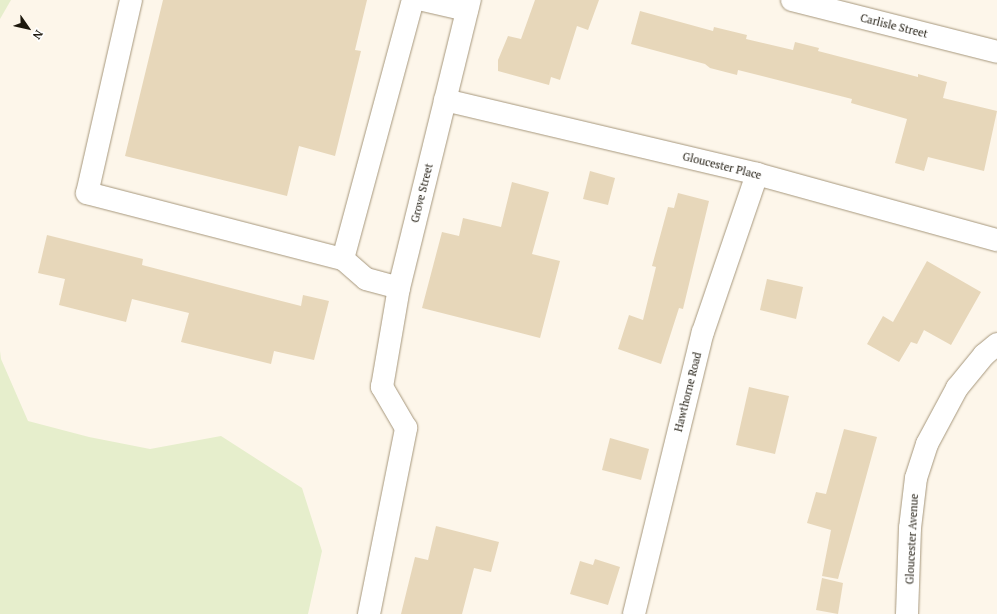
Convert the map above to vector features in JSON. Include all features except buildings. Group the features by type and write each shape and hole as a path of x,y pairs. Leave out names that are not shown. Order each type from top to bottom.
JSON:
{"street":[{"path":"131,0 87,194 343,258 366,279 399,288"},
{"path":"343,258 413,0"},
{"path":"423,0 468,5"},
{"name":"Carlisle Street","path":"792,0 997,52"},
{"name":"Grove Street","path":"369,614 406,428 382,387 399,288 468,5"},
{"name":"Gloucester Place","path":"445,100 757,174 997,240"},
{"name":"Hawthorne Road","path":"634,614 703,332 757,174"},
{"name":"Gloucester Avenue","path":"907,614 910,528 916,478 927,444 958,388 984,355 997,344"}],"green space":[{"path":"0,0 11,0 0,19"},
{"path":"0,351 1,359 28,421 89,437 150,449 221,436 302,488 322,551 308,614 0,614"}]}
